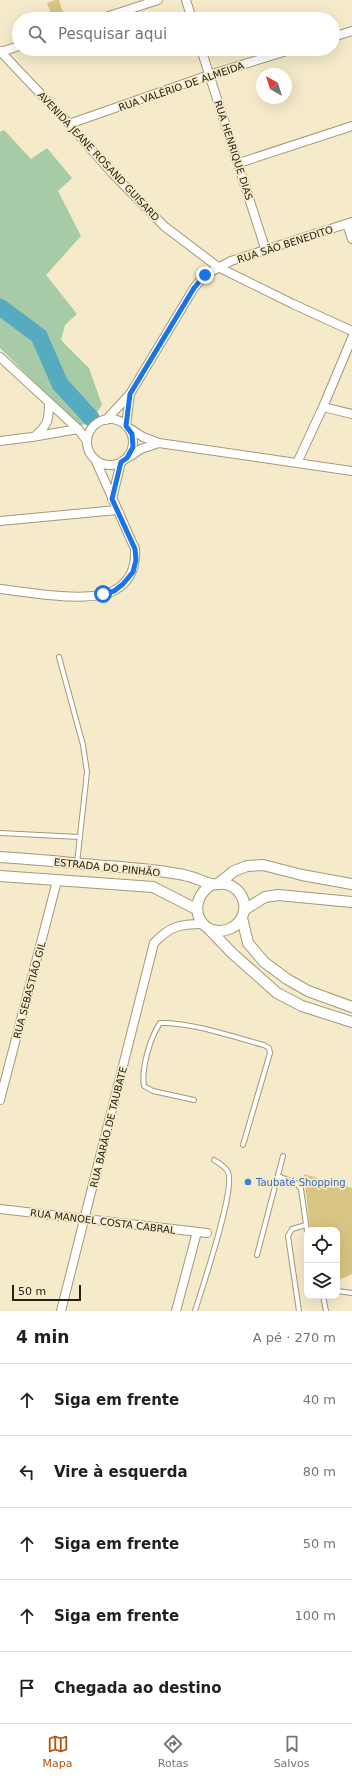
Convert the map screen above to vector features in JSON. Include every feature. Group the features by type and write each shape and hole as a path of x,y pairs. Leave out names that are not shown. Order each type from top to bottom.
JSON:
{"street":[{"path":"121,12 158,0"},
{"path":"186,0 190,12"},
{"path":"340,35 352,31"},
{"path":"0,52 12,48"},
{"name":"AVENIDA JEANE ROSAND GUISARD","path":"0,52 69,124 112,173 164,226 218,267 352,331"},
{"name":"RUA HENRIQUE DIAS","path":"203,56 239,163 266,251"},
{"name":"RUA VALÉRIO DE ALMEIDA","path":"69,124 209,75 270,56"},
{"path":"239,163 352,126"},
{"path":"350,223 352,239"},
{"name":"RUA SÃO BENEDITO","path":"130,394 194,288 205,275 231,261 350,223"},
{"path":"297,463 323,407 352,338"},
{"path":"0,358 78,429 88,441"},
{"path":"106,420 130,394"},
{"path":"112,499 124,460 133,447 133,440 128,427 130,394"},
{"path":"32,438 45,428 49,417 49,403"},
{"path":"323,407 352,414"},
{"path":"0,589 42,594 82,596 114,591 123,584 133,572 136,560 135,549 95,459 88,448 89,434 93,427 99,422 106,420 119,421 143,437 159,443 352,471"},
{"path":"0,441 32,438 78,429"},
{"path":"95,459 107,465 124,460 141,449 159,443"},
{"path":"0,521 117,510"},
{"name":"ESTRADA DO PINHÃO","path":"0,857 145,869 187,876 216,884"},
{"path":"352,884 302,875 263,865 247,866 234,871 200,894 196,909 199,917 205,925 232,953 277,993 302,1006 352,1022"},
{"name":"ESTRADA DO PINHÃO","path":"0,876 153,887 196,909"},
{"name":"RUA SEBASTIÃO GIL","path":"0,1100 57,881"},
{"path":"216,884 229,884 236,888 241,894 244,902 243,914 248,943 264,962 287,979 308,991 352,1007"},
{"path":"205,925 214,930 222,931 230,929 237,924 243,914 265,897 278,896 352,902"},
{"name":"RUA BARÃO DE TAUBATE","path":"61,1311 154,943 163,933 172,928 186,924 205,925"},
{"name":"RUA MANOEL COSTA CABRAL","path":"0,1210 84,1218 207,1233"},
{"path":"176,1311 197,1232"}],"lane":[{"path":"59,657 83,745 87,772 77,863"},
{"path":"0,833 79,837"},
{"path":"194,1100 153,1091 144,1086 142,1076 155,1031 160,1023 171,1023 212,1032 264,1045 269,1048 270,1053 243,1145"},
{"path":"257,1255 283,1156"},
{"path":"195,1311 215,1247 230,1184 228,1172 222,1165 214,1160"},
{"path":"278,1176 296,1183 300,1188 306,1225 292,1229 288,1236 299,1311"},
{"path":"340,1291 352,1293"},
{"path":"324,1299 326,1311"}],"green space":[{"path":"4,130 31,159 47,148 72,178 58,191 81,236 46,275 77,314 65,325 61,340 89,368 102,405 93,418 80,427 0,348 0,132"}],"building":[{"path":"59,0 63,12 50,12 47,3"},
{"path":"304,1174 352,1188 352,1274 340,1279 340,1227 310,1227"}],"waterway":[{"path":"0,307 39,336 60,384 91,418"}],"place":[{"name":"Taubaté Shopping","path":"248,1182"}],"route":[{"path":"103,594 114,591 123,584 133,572 136,560 135,549 112,499 121,462 127,458 133,447 132,434 126,426 130,394 194,288 205,275"}]}
